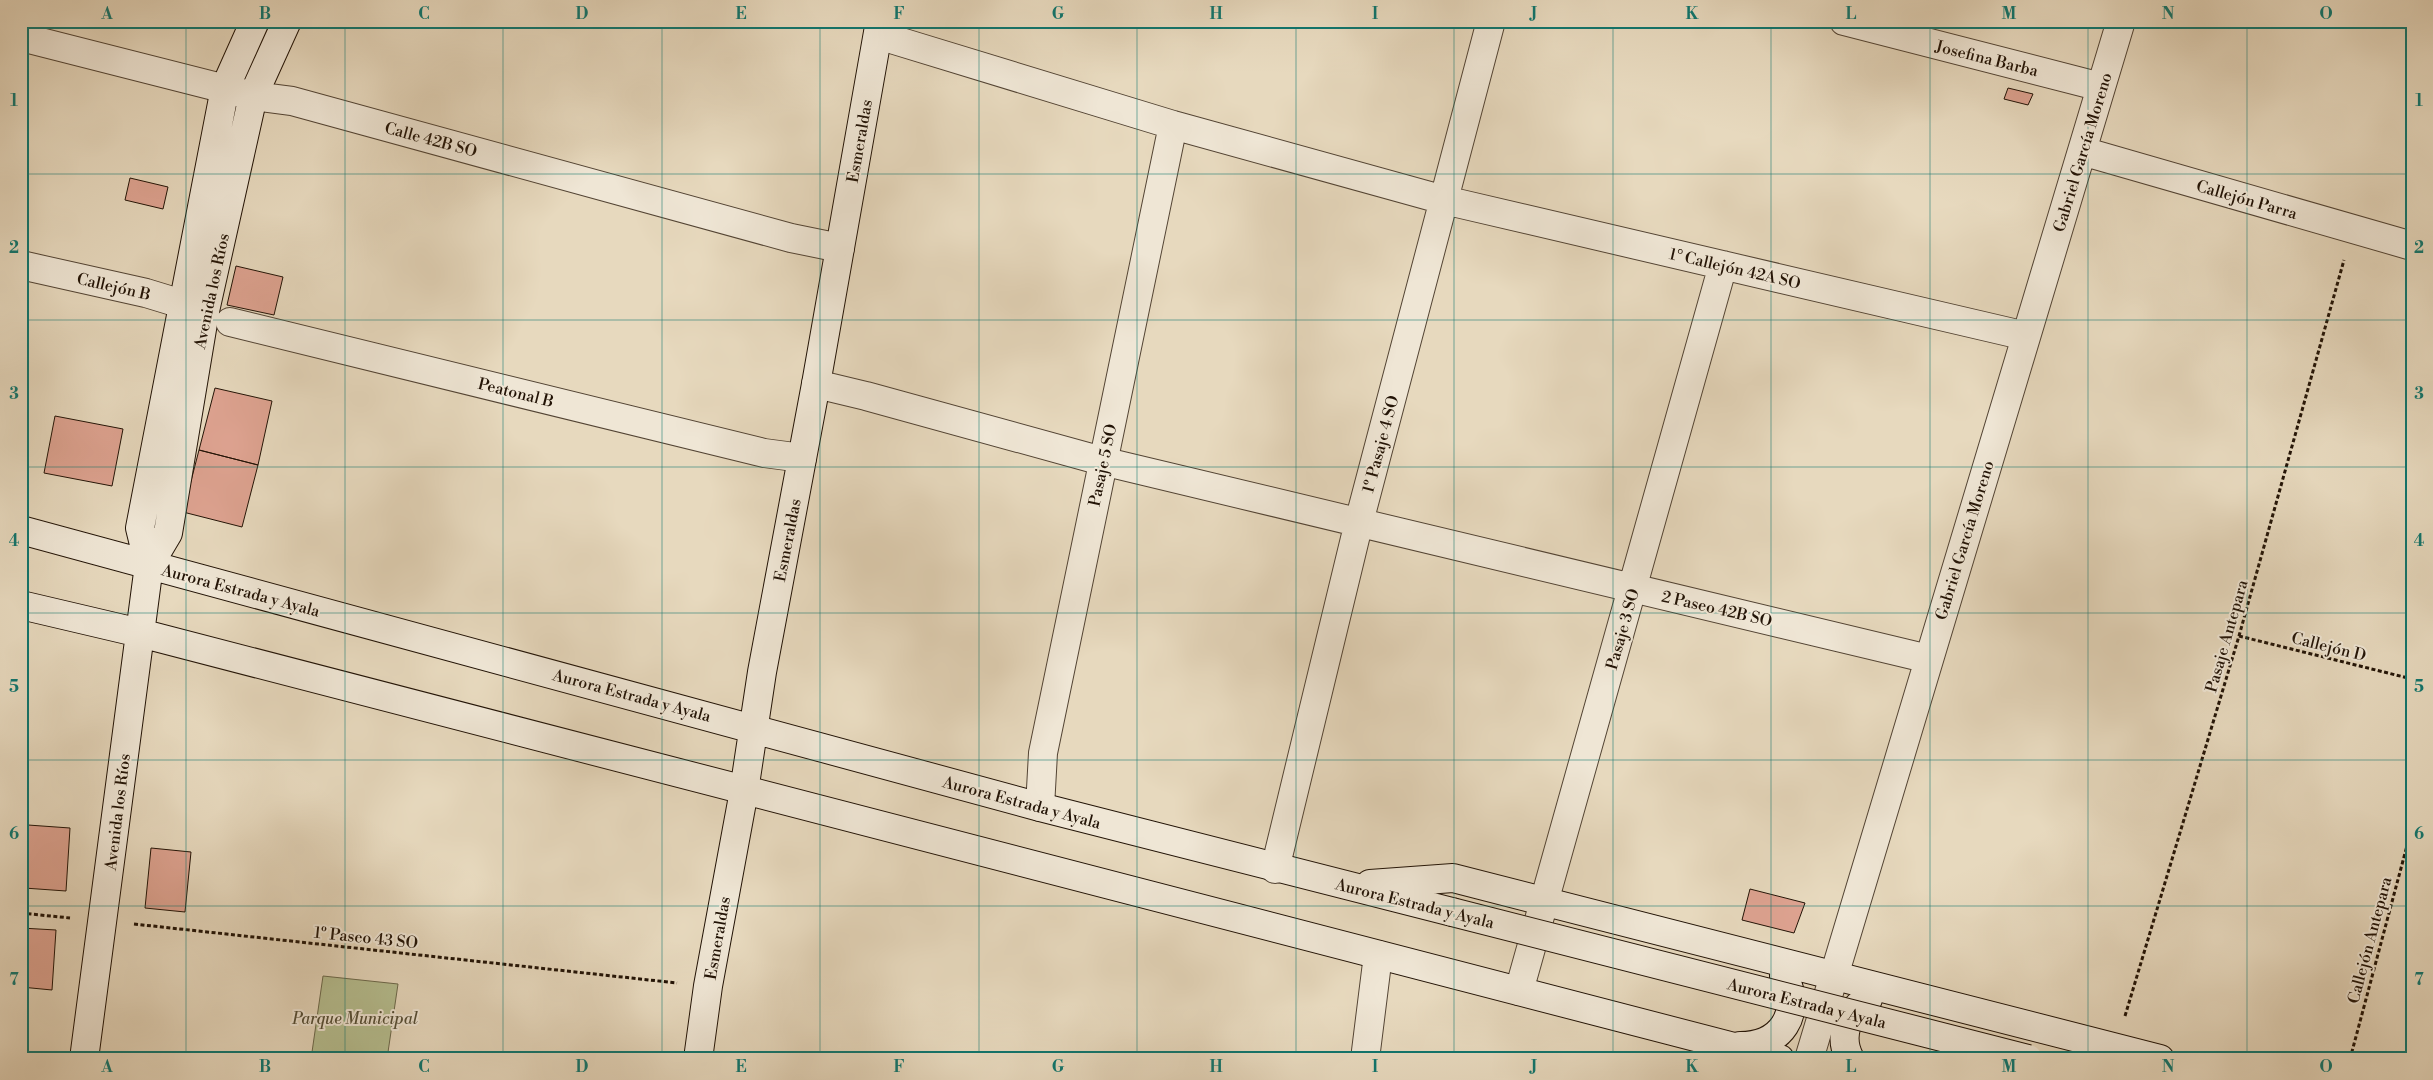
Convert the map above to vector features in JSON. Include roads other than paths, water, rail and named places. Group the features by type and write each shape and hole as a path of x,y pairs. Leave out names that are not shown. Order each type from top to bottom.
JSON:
{"street":[{"name":"Avenida los Ríos","path":"84,1059 150,565 168,533 194,308 225,88 255,21"},
{"name":"Avenida los Ríos","path":"194,308 253,96 287,21"},
{"name":"1º Pasaje 4 SO","path":"1276,869 1359,522 1491,21"},
{"name":"Josefina Barba","path":"1844,21 2101,87"},
{"name":"Gabriel García Moreno","path":"1809,1059 2121,21"},
{"name":"1° Callejón 42A SO","path":"879,28 1173,125 1444,200 2026,336"},
{"name":"Esmeraldas","path":"698,1059 708,986 879,28"},
{"name":"Calle 42B SO","path":"21,37 253,96 292,101 790,238 840,248"},
{"name":"Pasaje 5 SO","path":"1040,807 1043,753 1173,125"},
{"name":"Callejón Parra","path":"2082,151 2412,246"},
{"name":"Callejón B","path":"21,265 146,293 194,308"},
{"name":"Pasaje 3 SO","path":"1518,991 1723,265"},
{"name":"Peatonal B","path":"230,322 764,453 802,458"},
{"name":"2 Paseo 42B SO","path":"816,384 1102,461 1929,659"},
{"name":"Aurora Estrada y Ayala","path":"21,530 1040,807 1342,886 1452,912 2028,1059"},
{"path":"21,605 140,633 1780,1059"},
{"path":"1342,886 1453,878 2160,1059"},
{"path":"1365,1059 1378,955"},
{"path":"1733,1046 1752,1046 1767,1042 1780,1032 1788,1019 1792,1004 1790,988 1783,974 1771,963 1756,956"},
{"path":"1850,1059 1845,1042 1846,1027 1851,1014 1861,1003 1873,996 1887,992 1901,993"}],"park label":[{"name":"Parque Municipal","path":"355,1018"}]}
